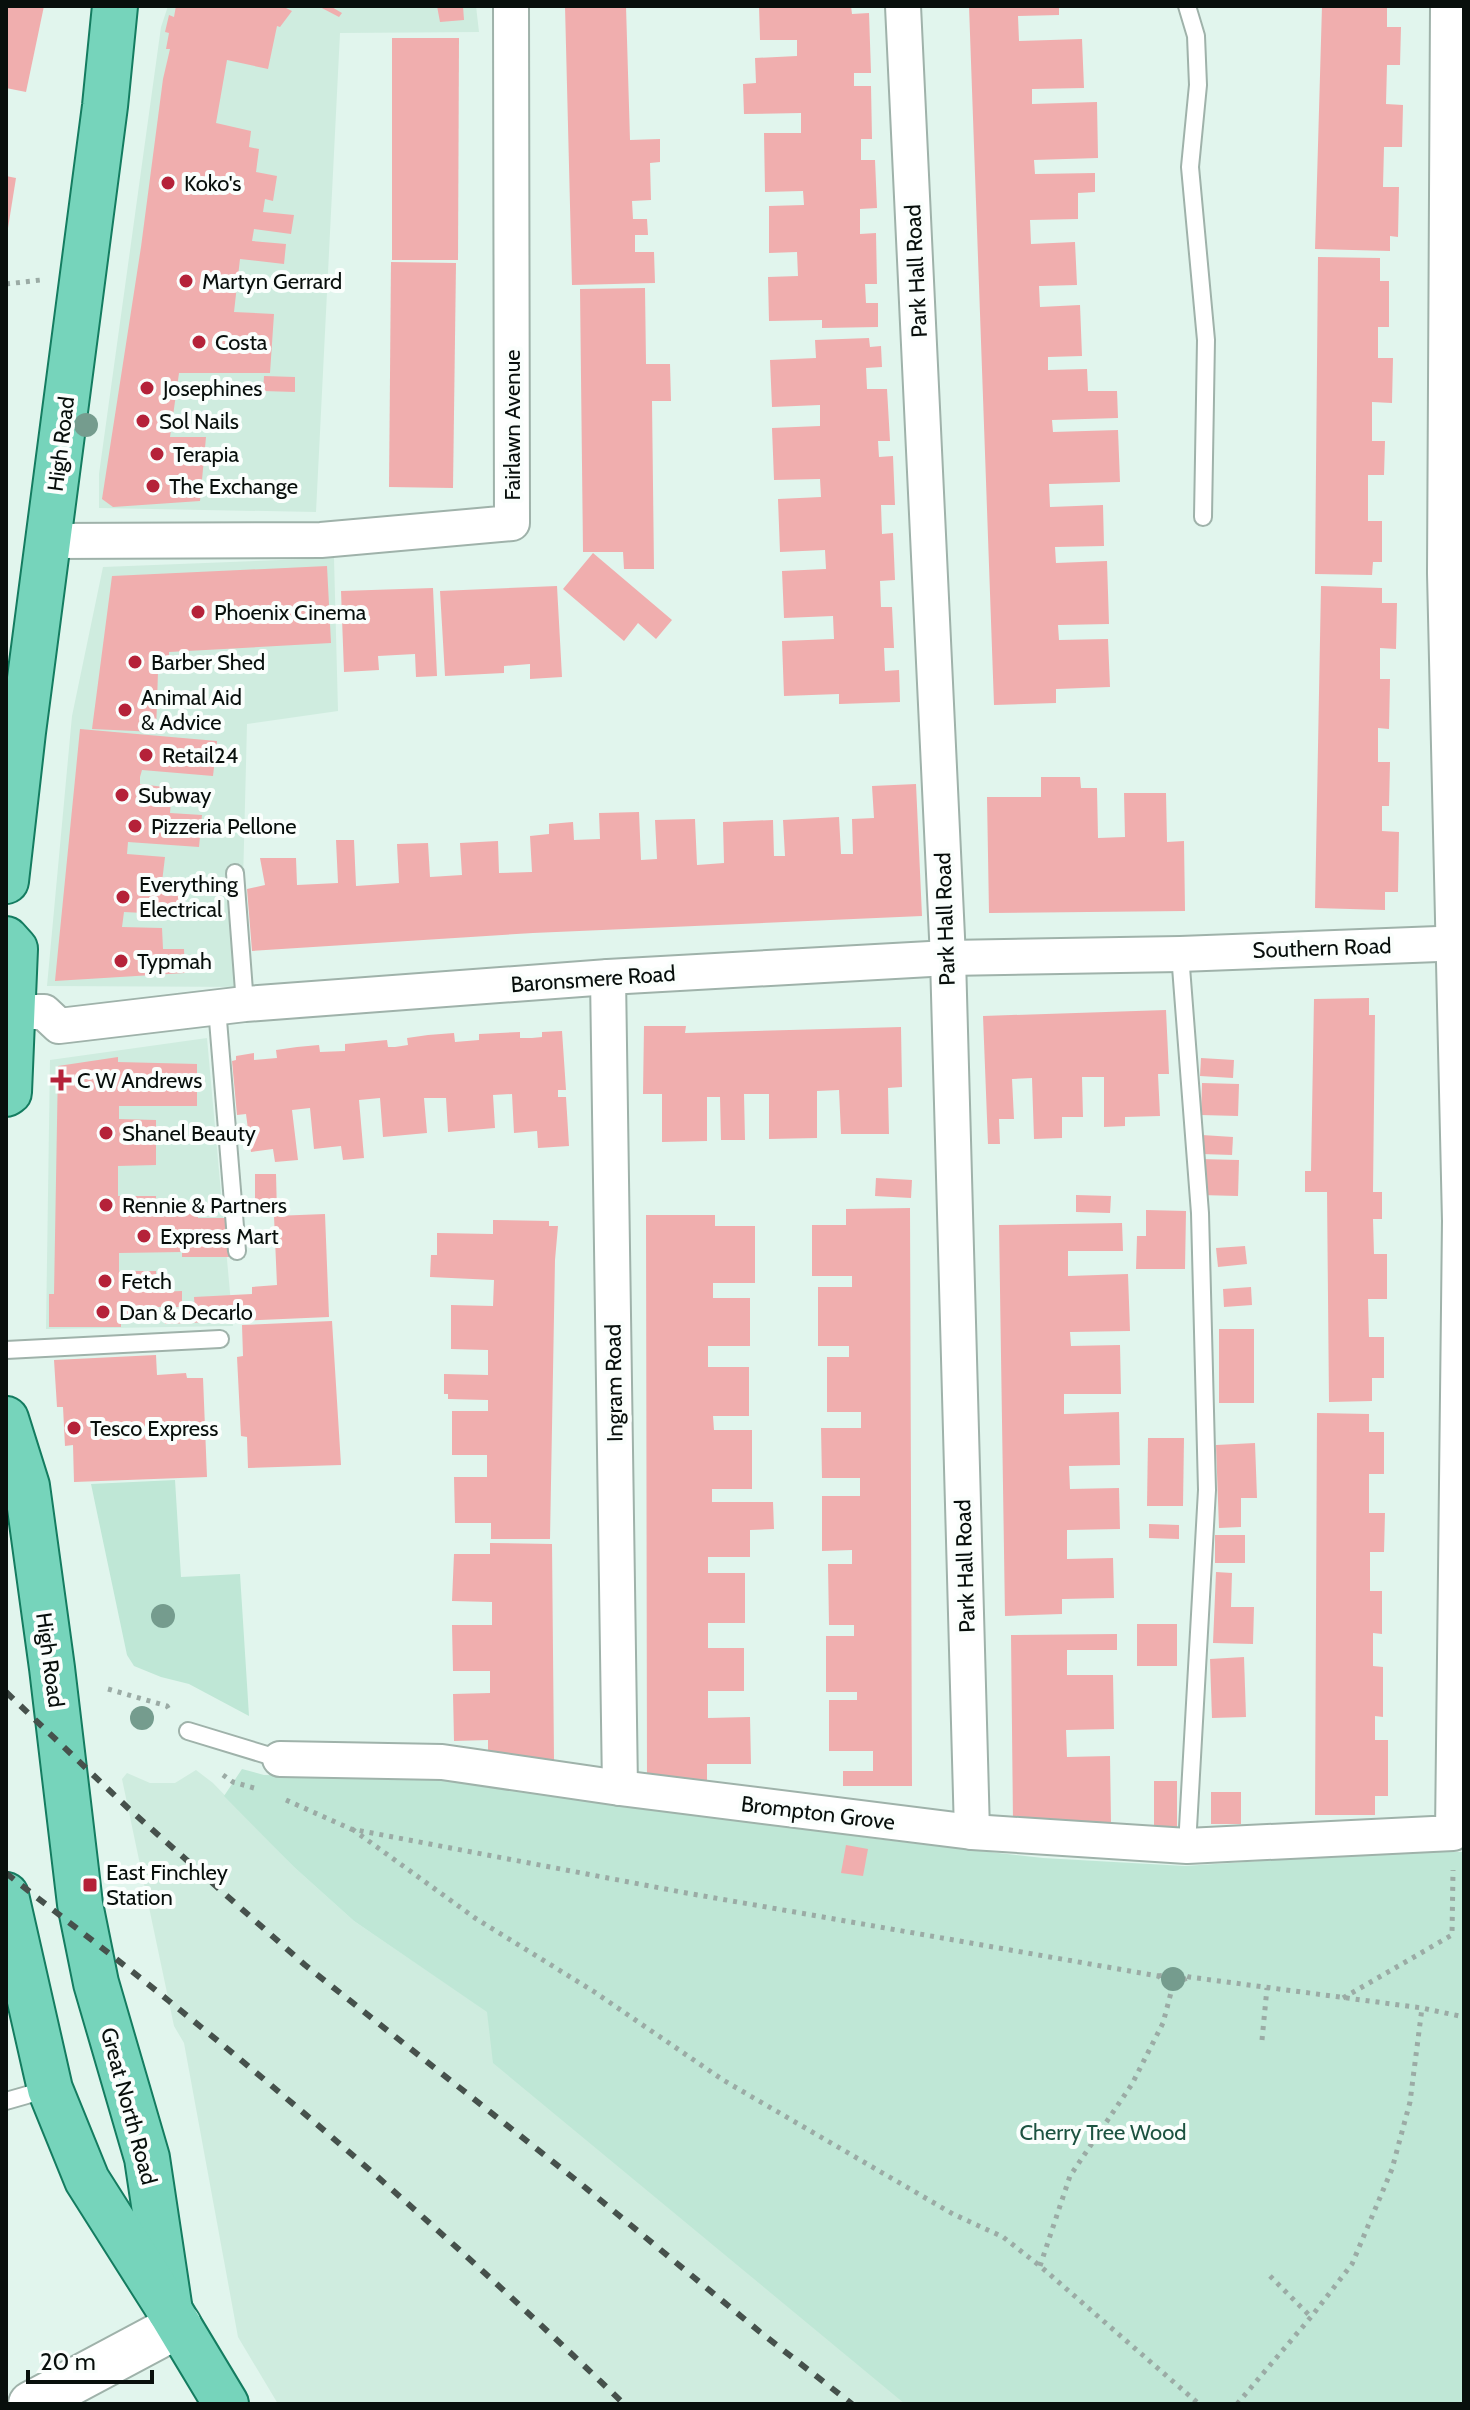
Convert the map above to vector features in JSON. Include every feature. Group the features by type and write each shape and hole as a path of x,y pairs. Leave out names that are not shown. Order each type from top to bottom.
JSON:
{"main road":[{"name":"High Road","path":"6,881 15,731 49,541 115,6"},
{"path":"6,939 15,949 9,1092 6,1094"},
{"name":"High Road","path":"6,1419 27,1486 80,1904"},
{"name":"Great North Road","path":"6,1895 12,1960 50,2089 87,2180 226,2404"},
{"name":"Great North Road","path":"80,1904 96,1983 147,2158 174,2318"}],"street":[{"name":"Fairlawn Avenue","path":"49,541 321,540 512,523 511,6"},
{"name":"Park Hall Road","path":"903,6 948,958 972,1832"},
{"path":"1448,6 1445,573 1458,943 1462,1221 1460,1661 1453,1833"},
{"name":"Southern Road","path":"1180,954 1458,943"},
{"name":"Baronsmere Road","path":"13,1006 27,1012 44,1012 59,1026 231,1006 608,977 948,958 1180,954"},
{"name":"Ingram Road","path":"608,977 620,1788"},
{"name":"Brompton Grove","path":"280,1759 442,1762 620,1788 972,1832 1187,1846 1453,1833"},
{"path":"31,2404 174,2318"},
{"path":"6,2397 10,2404"}],"lane":[{"path":"1187,6 1196,36 1198,85 1190,167 1206,340 1203,517"},
{"path":"235,873 231,1006 237,1251"},
{"path":"1180,954 1200,1213 1207,1490 1187,1846"},
{"path":"6,1350 220,1339"},
{"name":"Brompton Grove","path":"188,1731 280,1759"},
{"path":"6,2101 50,2089"}],"path":[{"path":"108,1689 167,1706 188,1731 196,1756 233,1782 261,1790"},
{"path":"274,1795 351,1829 475,1918 593,1991 723,2080 953,2214 1003,2237 1199,2404"},
{"path":"351,1829 681,1892 1158,1976 1177,1973 1422,2008 1464,2017"},
{"path":"1343,1998 1452,1935 1453,1833"},
{"path":"1158,1976 1173,1985"},
{"path":"1040,2266 1070,2176 1132,2084 1163,2023 1173,1985 1189,1977"},
{"path":"1262,2040 1267,1988"},
{"path":"1237,2404 1352,2264 1392,2169 1410,2102 1422,2008"},
{"path":"1270,2276 1311,2317"}],"shaded area":[{"path":"168,6 476,6 479,32 340,33 316,512 99,508 99,474 161,27"},
{"path":"334,558 338,711 247,724 243,883 252,987 47,986 72,716 103,567"},
{"path":"207,1038 233,1326 46,1329 50,1060"},
{"path":"196,1770 213,1783 294,1867 354,1921 488,2012 1008,2404 278,2404 238,2337 184,2043 174,2026 122,1779 127,1773 150,1783 175,1783"}],"green space":[{"path":"175,1480 181,1577 240,1574 249,1716 189,1684 134,1666 127,1655 91,1484"},
{"name":"Cherry Tree Wood","path":"242,1769 264,1775 474,1779 877,1839 1043,1858 1185,1866 1396,1852 1464,1852 1464,2404 905,2404 493,2063 487,2012 354,1921 294,1867 224,1796"}],"building":[{"path":"6,6 44,6 26,92 6,88"},
{"path":"176,6 282,6 292,11 280,27 277,26 268,69 227,60 216,123 251,131 249,147 259,149 256,172 277,176 273,201 265,199 263,212 294,215 291,234 254,229 252,241 286,244 284,264 240,259 234,312 274,314 270,373 179,373 170,437 206,437 200,501 113,507 102,499 163,79 170,49 166,49 169,33 165,32 169,15 174,17"},
{"path":"318,6 330,6 342,13 339,17"},
{"path":"437,6 463,6 464,20 440,22"},
{"path":"565,6 626,6 630,140 660,139 660,162 650,163 651,200 632,201 633,219 647,219 648,235 635,235 635,252 654,252 655,283 572,285"},
{"path":"759,6 851,6 852,14 869,13 871,73 854,73 854,86 871,86 872,139 861,139 861,160 875,160 877,208 860,209 860,234 876,233 877,284 865,284 866,303 878,303 878,327 822,328 822,320 769,321 768,277 798,276 797,252 769,253 769,206 804,205 803,191 765,192 764,133 801,133 801,113 744,114 743,84 756,83 755,58 797,56 797,40 760,40"},
{"path":"969,6 1059,6 1059,15 1018,16 1019,41 1082,39 1084,88 1032,89 1032,104 1097,102 1098,158 1034,160 1035,174 1095,173 1095,192 1078,193 1078,219 1030,220 1031,244 1075,242 1077,285 1039,286 1040,307 1080,305 1082,356 1048,357 1048,370 1087,369 1088,391 1117,391 1118,418 1052,420 1053,432 1118,430 1120,482 1049,484 1050,507 1103,505 1104,546 1055,547 1056,563 1107,561 1109,624 1058,625 1059,640 1108,639 1110,687 1056,689 1056,703 994,705"},
{"path":"1322,6 1387,6 1387,27 1401,27 1400,65 1387,65 1386,104 1403,105 1402,147 1384,147 1383,187 1399,187 1398,237 1390,236 1390,251 1315,249"},
{"path":"392,38 459,38 458,260 392,260"},
{"path":"6,176 16,178 8,228 6,228"},
{"path":"1318,257 1380,258 1380,281 1389,281 1389,327 1378,327 1378,358 1393,358 1392,403 1372,402 1372,441 1385,441 1384,475 1368,475 1368,521 1382,521 1382,562 1373,562 1372,575 1315,574"},
{"path":"391,262 456,263 453,488 389,487"},
{"path":"645,288 646,364 670,364 671,401 652,401 654,569 624,569 623,552 583,552 580,289"},
{"path":"869,338 870,347 881,346 882,367 866,368 867,389 887,389 890,441 878,441 879,457 893,456 895,505 881,505 882,534 893,533 895,580 880,581 881,607 892,607 894,648 884,648 885,671 899,670 900,702 839,704 839,694 784,696 782,641 834,639 833,616 784,618 782,571 826,569 825,550 780,552 778,499 821,497 820,479 774,480 772,428 820,426 820,405 772,407 770,360 816,358 815,340"},
{"path":"264,376 295,377 295,392 263,391"},
{"path":"593,553 672,620 656,639 638,623 624,641 563,589"},
{"path":"327,566 331,643 169,652 169,673 158,672 156,732 92,729 112,576"},
{"path":"557,586 562,677 530,679 530,664 504,666 504,673 445,676 440,591"},
{"path":"1321,586 1382,588 1382,603 1397,603 1396,649 1380,648 1380,679 1390,679 1389,729 1378,728 1378,762 1390,762 1389,806 1382,806 1382,831 1399,832 1398,892 1385,892 1385,910 1315,908"},
{"path":"433,588 437,676 416,677 415,654 378,656 379,670 344,672 341,591"},
{"path":"80,729 217,741 213,776 142,770 140,777 140,784 172,788 170,813 202,815 199,847 128,842 127,854 165,857 162,882 182,883 184,915 124,912 122,927 162,928 163,949 184,949 185,973 55,981"},
{"path":"1041,777 1080,777 1081,788 1097,788 1098,838 1125,837 1124,793 1166,793 1167,842 1184,841 1185,911 989,913 987,797 1041,797"},
{"path":"916,784 922,916 533,933 252,951 247,889 265,885 260,858 296,858 297,885 338,883 336,840 354,840 356,886 399,883 397,844 428,843 430,877 462,875 460,843 498,841 499,873 532,872 530,836 549,834 549,824 573,822 574,840 600,839 599,813 639,812 641,860 657,859 655,820 695,819 697,865 724,863 723,822 773,820 774,856 785,856 783,820 839,817 841,854 853,854 852,819 874,818 872,786"},
{"path":"1369,998 1369,1015 1375,1015 1373,1192 1382,1192 1382,1219 1373,1219 1374,1254 1387,1254 1387,1299 1368,1299 1369,1337 1384,1337 1384,1378 1372,1378 1372,1401 1329,1402 1327,1192 1305,1192 1305,1171 1311,1171 1314,999"},
{"path":"1166,1010 1169,1074 1158,1074 1160,1116 1125,1117 1125,1126 1104,1127 1104,1077 1082,1077 1083,1117 1062,1117 1062,1138 1034,1139 1032,1078 1012,1079 1014,1119 999,1119 1000,1144 988,1144 983,1016"},
{"path":"644,1026 686,1026 685,1033 901,1027 902,1087 888,1088 889,1134 841,1134 839,1090 817,1091 817,1138 769,1139 769,1094 744,1094 745,1140 721,1140 720,1097 707,1097 707,1141 662,1142 662,1094 643,1094"},
{"path":"562,1031 566,1090 558,1090 558,1097 566,1097 569,1146 538,1148 537,1131 514,1133 512,1094 493,1095 495,1128 448,1132 446,1098 424,1098 427,1133 383,1137 380,1098 359,1100 364,1158 343,1160 341,1146 314,1149 310,1108 292,1110 298,1160 275,1162 273,1149 251,1152 246,1114 237,1115 232,1061 236,1060 236,1056 254,1053 254,1060 277,1058 276,1050 319,1045 320,1052 345,1051 345,1044 387,1040 388,1047 395,1047 408,1045 407,1038 454,1033 455,1042 479,1040 479,1034 520,1032 520,1038 532,1038 542,1037 542,1032"},
{"path":"118,1057 118,1062 197,1064 197,1106 119,1106 119,1119 156,1120 156,1165 118,1166 118,1196 156,1196 156,1214 232,1218 233,1257 182,1257 182,1252 119,1253 119,1271 156,1271 156,1292 182,1291 182,1307 157,1307 157,1316 121,1316 121,1327 49,1327 49,1294 54,1294 58,1066"},
{"path":"1201,1058 1234,1060 1233,1078 1200,1076"},
{"path":"1202,1083 1239,1084 1238,1116 1201,1115"},
{"path":"1202,1135 1233,1137 1232,1155 1201,1154"},
{"path":"1200,1159 1239,1160 1238,1196 1200,1195"},
{"path":"255,1174 276,1174 277,1214 255,1214"},
{"path":"876,1178 912,1180 911,1198 875,1196"},
{"path":"1076,1195 1111,1196 1110,1213 1076,1212"},
{"path":"910,1208 912,1786 843,1786 843,1771 873,1771 873,1751 829,1751 829,1700 857,1700 857,1692 826,1692 826,1636 854,1636 854,1625 829,1625 828,1564 852,1564 852,1550 822,1551 822,1496 860,1496 860,1478 822,1478 821,1428 861,1428 861,1412 827,1412 827,1357 849,1357 849,1346 818,1346 818,1287 852,1287 852,1276 812,1276 812,1225 846,1225 846,1209"},
{"path":"1146,1210 1186,1211 1185,1269 1136,1269 1137,1236 1146,1236"},
{"path":"325,1214 329,1317 165,1324 164,1312 195,1311 194,1297 252,1294 252,1287 277,1285 274,1216"},
{"path":"646,1215 715,1215 715,1226 755,1226 755,1283 713,1283 713,1298 750,1298 750,1346 708,1346 708,1367 749,1367 749,1416 713,1416 714,1430 752,1430 752,1489 712,1489 712,1502 773,1502 774,1529 750,1530 750,1557 708,1557 708,1573 745,1573 745,1623 708,1623 708,1648 744,1648 744,1691 708,1691 708,1718 750,1717 751,1764 707,1764 707,1783 647,1783"},
{"path":"493,1220 549,1221 549,1226 558,1226 550,1539 491,1539 491,1523 455,1523 454,1477 487,1477 487,1455 452,1455 452,1411 488,1411 488,1400 448,1399 448,1394 444,1394 444,1374 488,1375 488,1350 451,1349 451,1305 493,1306 494,1280 430,1277 431,1255 437,1255 437,1233 493,1234"},
{"path":"1122,1223 1123,1251 1068,1251 1068,1276 1128,1274 1130,1331 1070,1332 1071,1346 1120,1345 1121,1394 1064,1394 1064,1414 1119,1412 1120,1465 1069,1466 1070,1489 1119,1488 1120,1529 1067,1530 1067,1559 1113,1558 1114,1598 1062,1599 1062,1614 1005,1616 999,1225"},
{"path":"1245,1246 1247,1264 1218,1267 1216,1248"},
{"path":"1251,1287 1252,1305 1224,1307 1223,1289"},
{"path":"332,1321 341,1465 248,1468 247,1437 241,1436 237,1357 243,1356 242,1325"},
{"path":"1219,1329 1254,1329 1254,1403 1219,1403"},
{"path":"156,1355 157,1375 186,1373 187,1378 203,1378 207,1477 74,1482 73,1445 65,1446 63,1407 57,1407 54,1360"},
{"path":"1317,1413 1369,1414 1369,1432 1384,1432 1384,1474 1369,1474 1369,1513 1385,1513 1384,1552 1370,1552 1370,1591 1382,1591 1382,1634 1373,1633 1373,1666 1383,1667 1383,1717 1375,1716 1375,1740 1388,1740 1388,1796 1375,1796 1375,1815 1315,1815"},
{"path":"1148,1438 1184,1438 1183,1506 1147,1506"},
{"path":"1255,1443 1257,1498 1241,1498 1241,1527 1219,1528 1216,1445"},
{"path":"1149,1524 1179,1525 1179,1539 1149,1538"},
{"path":"1215,1535 1245,1535 1245,1563 1215,1563"},
{"path":"490,1543 552,1544 554,1760 488,1761 488,1740 454,1741 453,1694 490,1693 490,1671 453,1671 452,1625 492,1625 492,1602 452,1601 454,1554 490,1554"},
{"path":"1216,1572 1232,1573 1231,1607 1254,1607 1253,1644 1213,1643"},
{"path":"1137,1624 1177,1624 1177,1666 1137,1666"},
{"path":"1117,1634 1117,1650 1067,1650 1067,1675 1113,1675 1114,1729 1066,1730 1067,1757 1110,1756 1111,1822 1013,1823 1011,1635"},
{"path":"1244,1657 1246,1717 1212,1718 1210,1659"},
{"path":"1154,1781 1177,1781 1177,1827 1154,1827"},
{"path":"1211,1792 1241,1792 1241,1824 1211,1824"},
{"path":"846,1845 868,1849 863,1876 841,1873"}],"railway":[{"path":"6,1692 129,1809 305,1965 852,2404"},
{"path":"6,1873 169,2001 343,2147 513,2299 624,2404"}],"place":[{"name":"Koko's","path":"168,183"},
{"name":"Martyn Gerrard","path":"186,281"},
{"name":"Costa","path":"199,342"},
{"name":"Josephines","path":"147,388"},
{"name":"Sol Nails","path":"143,421"},
{"name":"Terapia","path":"157,454"},
{"name":"The Exchange","path":"153,486"},
{"name":"Phoenix Cinema","path":"198,612"},
{"name":"Barber Shed","path":"135,662"},
{"name":"Animal Aid & Advice","path":"125,710"},
{"name":"Retail24","path":"146,755"},
{"name":"Subway","path":"122,795"},
{"name":"Pizzeria Pellone","path":"135,826"},
{"name":"Everything Electrical","path":"123,897"},
{"name":"Typmah","path":"121,961"},
{"name":"C W Andrews","path":"61,1080"},
{"name":"Shanel Beauty","path":"106,1133"},
{"name":"Rennie & Partners","path":"106,1205"},
{"name":"Express Mart","path":"144,1236"},
{"name":"Fetch","path":"105,1281"},
{"name":"Dan & Decarlo","path":"103,1312"},
{"name":"Tesco Express","path":"74,1428"},
{"name":"East Finchley Station","path":"90,1885"}]}
